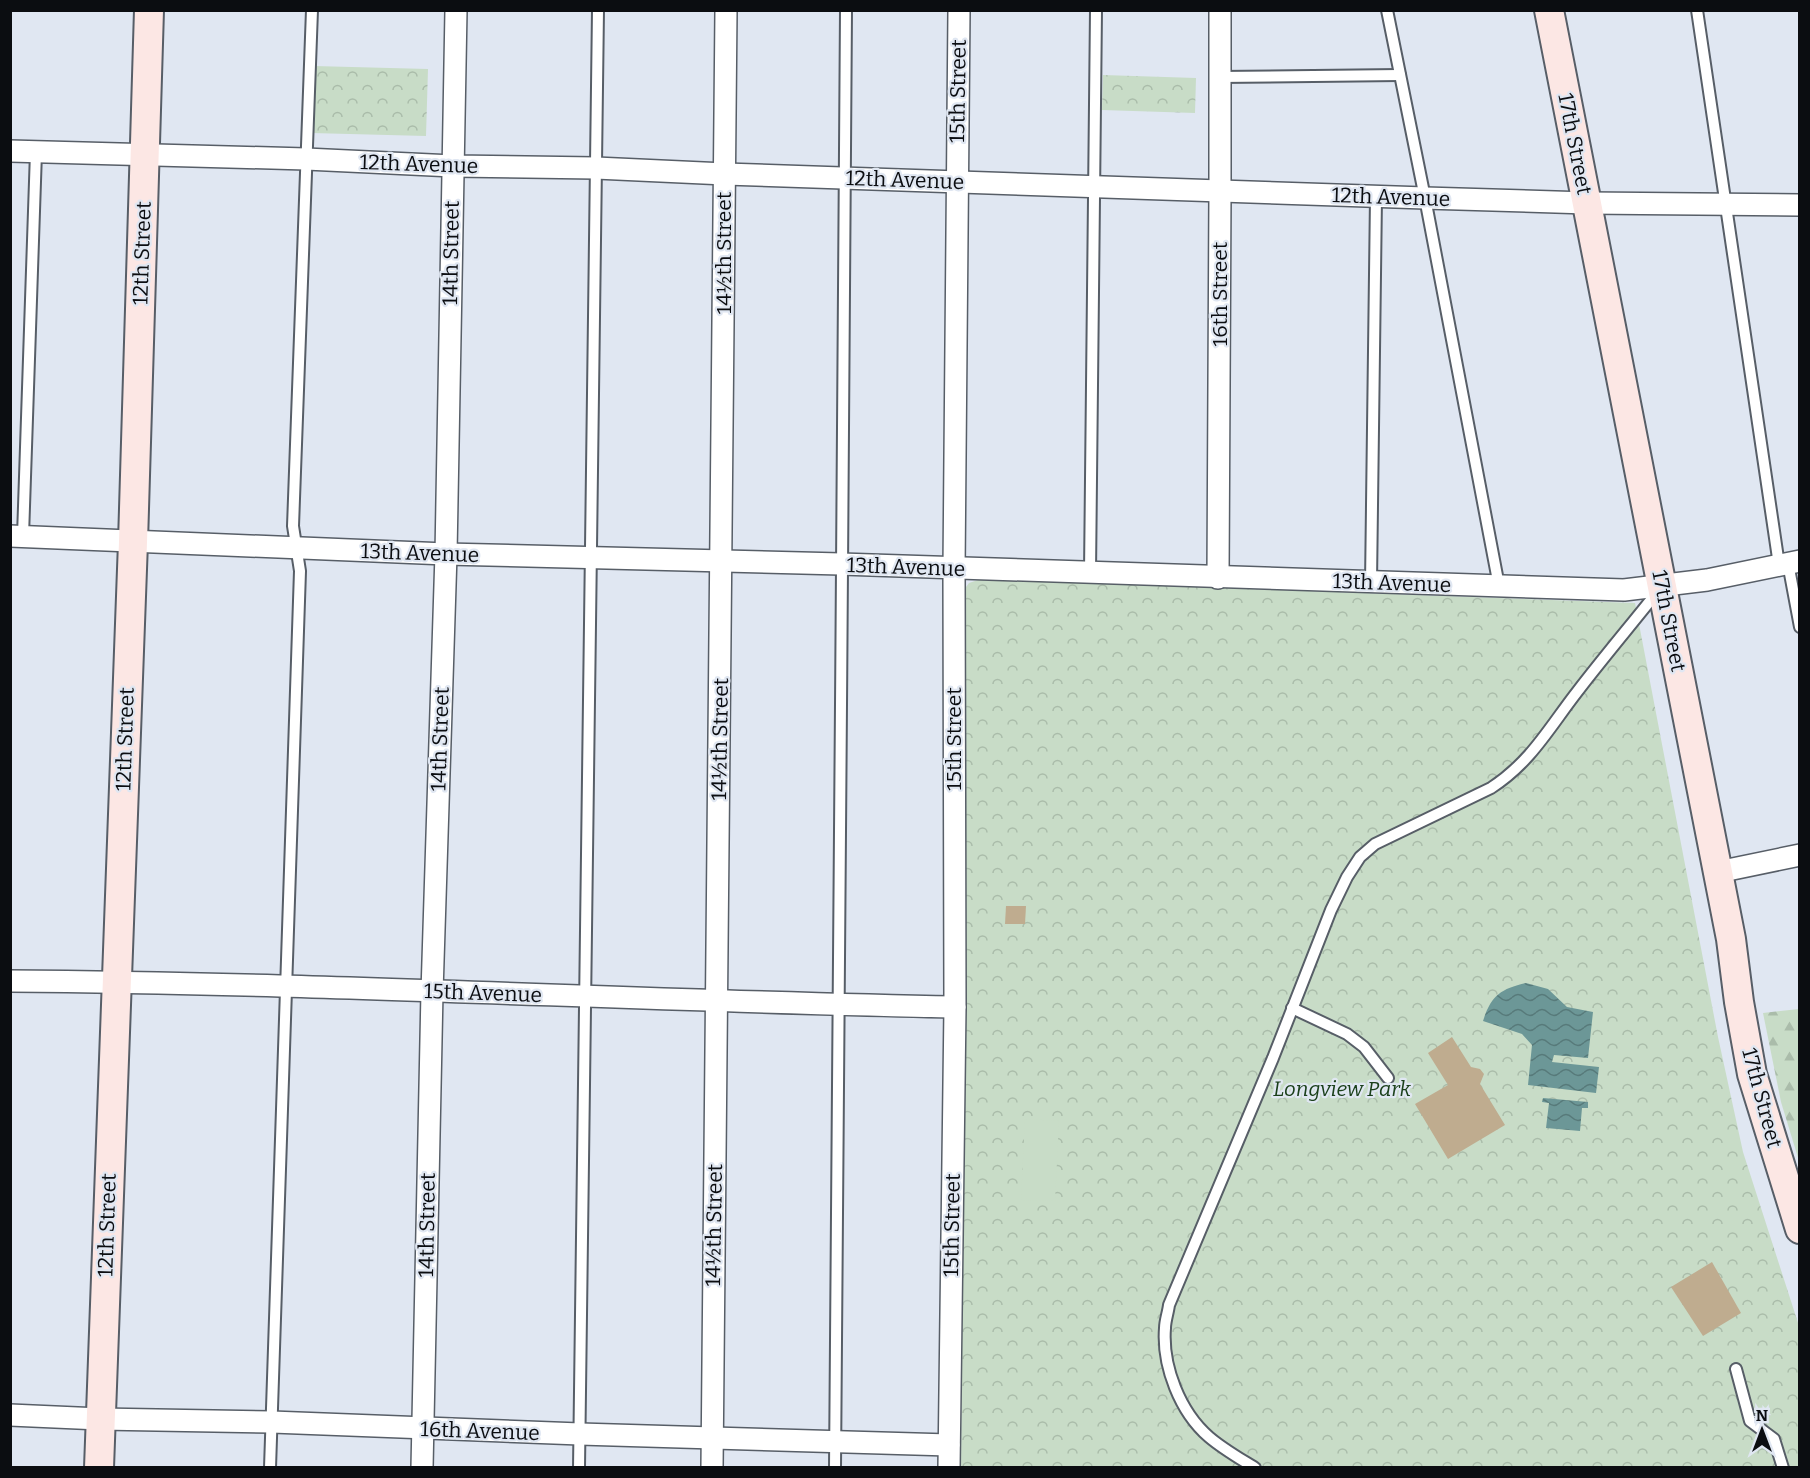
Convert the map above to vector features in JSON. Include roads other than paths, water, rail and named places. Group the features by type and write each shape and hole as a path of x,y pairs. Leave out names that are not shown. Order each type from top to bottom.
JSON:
{"street":[{"name":"12th Street","path":"99,1467 150,10"},
{"name":"14th Street","path":"422,1467 432,992 446,554 456,10"},
{"name":"14½th Street","path":"712,1467 726,10"},
{"name":"15th Street","path":"949,1467 955,1006 954,569 959,10"},
{"name":"16th Street","path":"1218,578 1220,10"},
{"name":"17th Street","path":"1549,10 1731,939 1752,1074 1800,1229"},
{"name":"12th Avenue","path":"10,151 306,159 453,166 596,168 1425,198 1800,205"},
{"name":"13th Avenue","path":"17,536 297,549 841,564 1624,590 1707,580 1789,563"},
{"path":"1718,872 1800,855"},
{"name":"15th Avenue","path":"10,981 287,986 955,1006"},
{"name":"16th Avenue","path":"10,1415 949,1445"}],"lane":[{"path":"270,1467 300,571 293,526 312,10"},
{"path":"579,1467 598,10"},
{"path":"835,1467 846,10"},
{"path":"1090,573 1096,10"},
{"path":"1387,10 1499,586"},
{"path":"1697,10 1725,204 1800,627"},
{"path":"1219,77 1400,75"},
{"path":"17,536 36,152"},
{"path":"1371,583 1376,196"},
{"path":"1256,1467 1234,1456 1208,1437 1180,1401 1166,1351 1165,1329 1169,1305 1331,910 1347,877 1360,857 1375,844 1491,788 1509,776 1532,753 1662,586"},
{"path":"1292,1008 1347,1034 1369,1053 1388,1078"},
{"path":"1736,1369 1750,1421 1774,1439 1783,1467"}],"water":[{"path":"1526,983 1548,989 1567,1007 1593,1012 1588,1058 1554,1055 1552,1062 1599,1067 1596,1093 1528,1085 1532,1045 1522,1034 1483,1021 1489,1005 1498,995 1509,988"},
{"path":"1543,1098 1588,1102 1588,1108 1582,1108 1580,1131 1546,1128 1549,1103 1542,1102"}],"park label":[{"name":"Longview Park","path":"1342,1089"}]}
